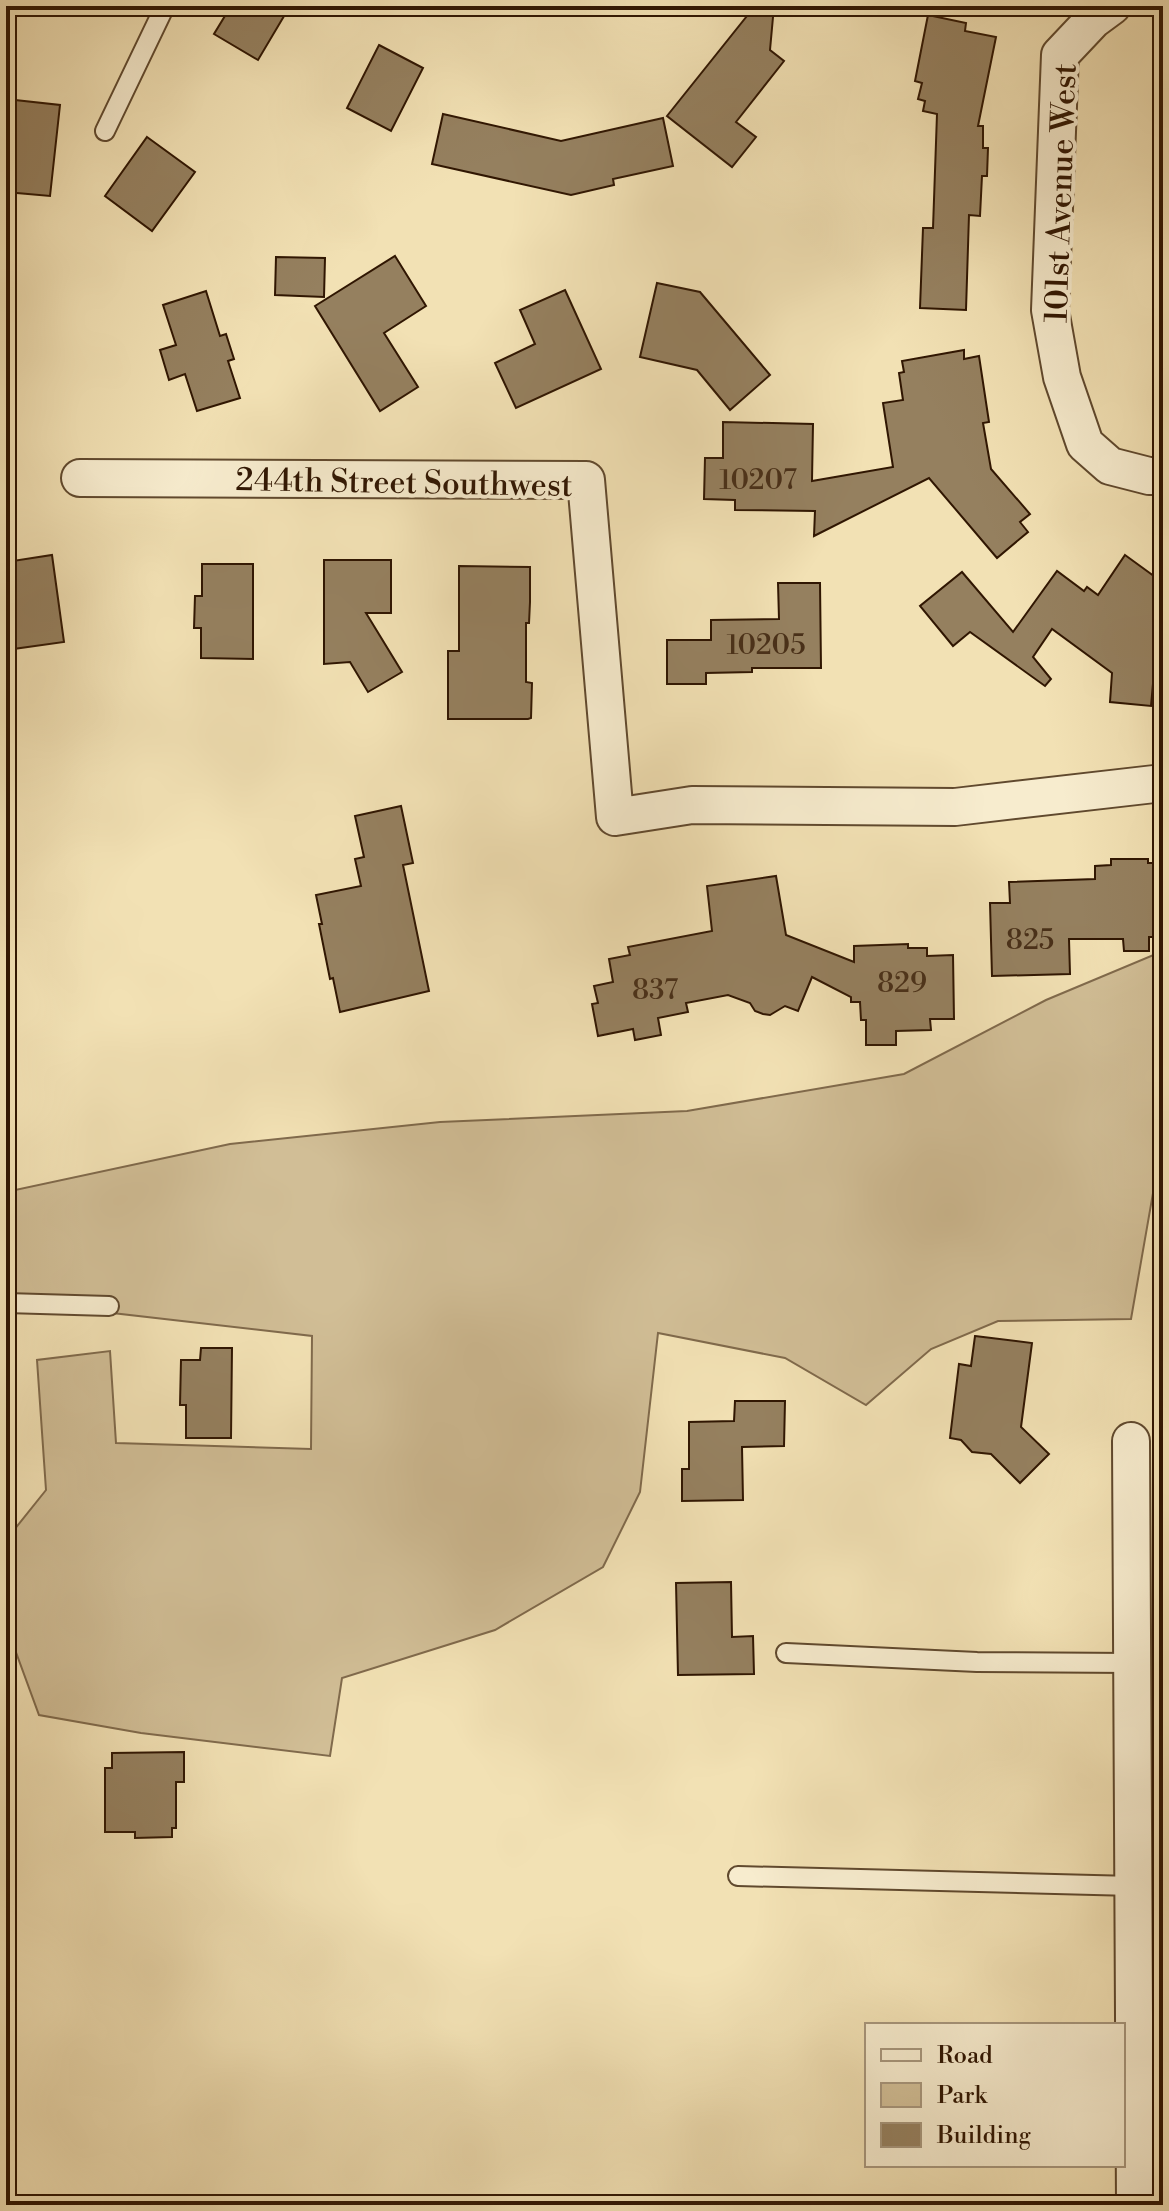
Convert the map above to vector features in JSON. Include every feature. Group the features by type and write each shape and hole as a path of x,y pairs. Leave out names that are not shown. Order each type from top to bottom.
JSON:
{"street":[{"name":"101st Avenue West","path":"1112,6 1093,20 1060,55 1050,310 1062,377 1085,444 1110,466 1149,476 1163,476"},
{"name":"244th Street Southwest","path":"80,478 586,480 615,817 692,805 955,807 1163,783"},
{"path":"1131,1441 1135,2205"}],"lane":[{"path":"105,131 165,6"},
{"path":"6,1303 109,1306"},
{"path":"786,1653 977,1662 1132,1663"},
{"path":"738,1876 1133,1886"}],"green space":[{"path":"1163,951 1163,1136 1131,1319 998,1321 931,1349 866,1405 785,1358 658,1333 640,1492 603,1567 495,1630 342,1678 330,1756 141,1733 39,1715 6,1625 6,1540 46,1490 37,1360 110,1351 116,1443 311,1449 312,1336 8,1301 15,1190 230,1144 440,1122 687,1111 904,1074 1046,1000"}],"building":[{"path":"231,6 290,6 258,60 214,34"},
{"path":"755,6 774,6 770,50 784,61 736,122 756,137 732,167 667,116"},
{"path":"928,15 966,23 965,31 996,37 978,126 983,126 983,148 988,148 987,176 982,176 980,216 969,215 966,310 920,308 923,228 933,228 937,114 923,111 925,101 918,99 922,83 915,81"},
{"path":"379,45 423,68 391,131 347,108"},
{"path":"6,99 60,105 50,196 6,192"},
{"path":"443,114 561,141 663,118 673,166 613,179 614,185 571,195 432,164"},
{"path":"147,137 195,172 152,231 105,196"},
{"path":"395,256 426,306 384,333 418,387 380,411 315,306"},
{"path":"276,257 325,258 324,297 275,295"},
{"path":"657,283 700,292 770,375 730,410 697,370 640,357"},
{"path":"565,290 601,369 516,408 495,363 535,344 520,310"},
{"path":"206,291 220,336 226,334 234,359 228,361 240,398 197,411 185,374 169,380 160,350 176,345 163,305"},
{"path":"964,350 964,359 979,356 989,422 983,423 991,469 1030,514 1020,522 1028,532 997,558 929,478 814,536 815,511 735,510 735,500 704,499 705,458 723,458 723,422 813,424 812,481 893,467 883,403 903,400 899,373 904,372 902,361"},
{"path":"52,555 64,642 6,650 6,562"},
{"path":"1125,555 1162,582 1151,706 1110,702 1112,673 1052,629 1033,657 1051,679 1045,686 970,632 953,646 920,606 962,572 1013,632 1057,571 1084,591 1087,587 1098,595"},
{"path":"324,560 391,560 391,613 366,613 402,672 368,692 350,662 324,664"},
{"path":"202,564 253,564 253,659 201,658 201,628 194,628 195,596 202,596"},
{"path":"459,566 530,567 526,682 532,683 531,718 448,719 448,651 459,651"},
{"path":"778,583 820,583 821,668 752,668 752,672 706,673 706,684 667,684 667,640 711,640 711,620 779,619"},
{"path":"401,806 413,863 403,865 429,991 340,1012 333,978 330,979 316,895 361,886 355,859 364,857 355,816"},
{"path":"1111,859 1148,859 1148,863 1163,863 1163,937 1149,937 1149,951 1124,951 1123,939 1069,939 1070,974 992,976 990,903 1010,903 1009,882 1095,879 1095,866 1111,865"},
{"path":"776,876 786,935 854,962 854,946 908,944 908,948 927,948 927,956 953,955 954,1019 930,1019 931,1030 896,1031 896,1045 866,1045 866,1020 861,1020 860,1002 851,1002 851,997 812,977 798,1011 785,1006 770,1015 763,1014 755,1011 750,1003 728,995 686,1003 688,1012 658,1018 661,1035 635,1040 633,1029 598,1036 592,1004 598,1003 594,986 613,982 609,959 630,955 628,947 712,931 707,886"},
{"path":"975,1336 1032,1343 1021,1427 1049,1454 1020,1483 991,1454 972,1452 961,1440 950,1438 959,1364 971,1366"},
{"path":"201,1348 232,1348 231,1438 186,1438 186,1405 180,1405 181,1360 200,1360"},
{"path":"735,1401 785,1401 784,1446 742,1447 743,1500 682,1501 682,1469 689,1469 689,1422 734,1421"},
{"path":"731,1582 732,1637 753,1636 754,1674 678,1675 676,1583"},
{"path":"184,1752 184,1782 176,1782 176,1828 172,1828 172,1837 135,1838 135,1832 105,1832 105,1768 112,1768 112,1753"}]}
